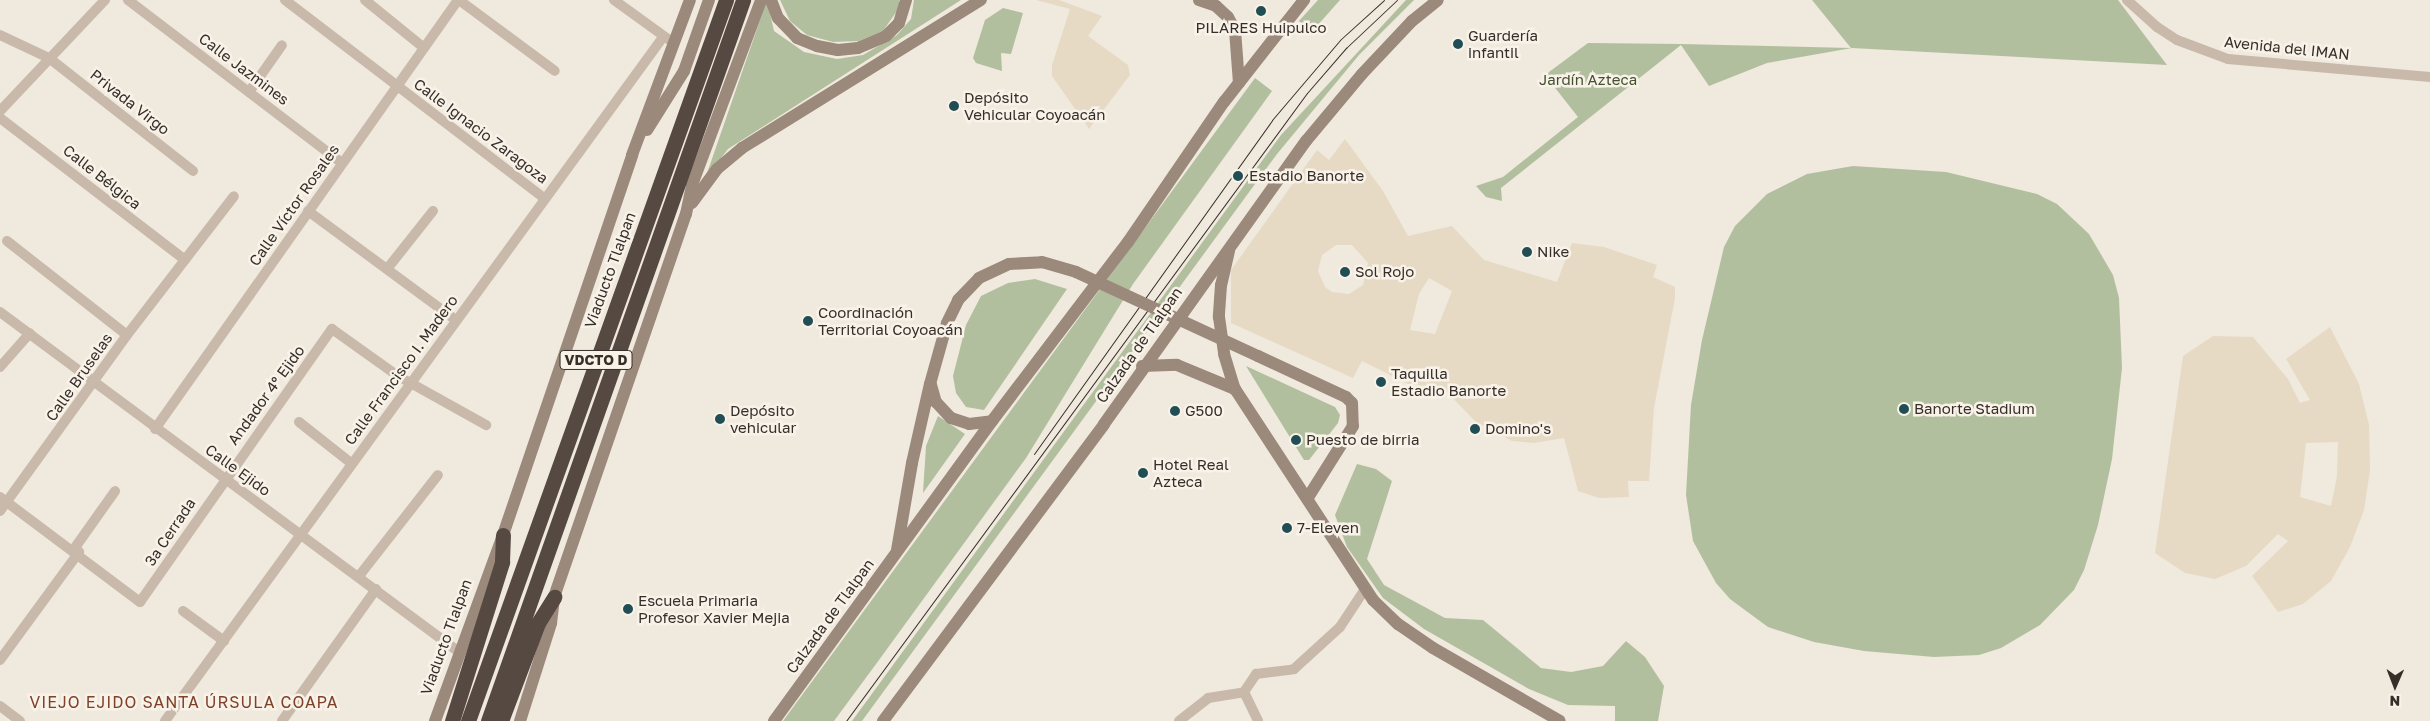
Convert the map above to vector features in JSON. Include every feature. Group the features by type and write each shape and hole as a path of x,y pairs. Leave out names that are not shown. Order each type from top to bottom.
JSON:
{"highway":[{"name":"Viaducto Tlalpan","path":"468,721 726,0"},
{"name":"VDCTO D","path":"488,721 743,0"},
{"path":"452,721 502,562 503,535"},
{"path":"501,721 538,623 554,597"}],"main road":[{"name":"Viaducto Tlalpan","path":"435,721 503,535 632,155 690,0"},
{"path":"632,155 684,71 709,0"},
{"path":"520,721 551,623 554,597 686,214 692,185 761,0"},
{"path":"771,0 778,18 797,38 817,46 838,50 858,48 886,36 899,23 906,0"},
{"path":"686,214 708,179 742,148 981,0"},
{"path":"1200,0 1216,6 1228,17 1235,30 1239,83"},
{"name":"Calzada de Tlalpan","path":"774,721 992,420 1128,242 1239,83 1304,0"},
{"name":"Calzada de Tlalpan","path":"882,721 1104,424 1142,366 1306,141 1362,74 1412,22 1438,0"},
{"path":"1232,241 1221,285 1219,317 1224,354 1235,389 1365,588 1382,610 1415,636 1560,721"},
{"path":"897,552 912,463 930,384 953,308 979,278 1008,264 1031,261 1054,264 1076,272 1258,356 1352,403 1354,426 1307,500"},
{"path":"1142,366 1177,365 1235,389"},
{"path":"930,384 936,402 951,418 969,424 992,420"}],"street":[{"path":"0,111 105,0"},
{"name":"Calle Jazmines","path":"128,0 342,163"},
{"name":"Calle Ignacio Zaragoza","path":"285,0 546,199"},
{"path":"365,0 424,48"},
{"path":"458,0 555,71"},
{"name":"Calle Víctor Rosales","path":"155,428 458,0"},
{"path":"614,0 662,36 675,42"},
{"name":"Avenida del IMAN","path":"2127,0 2157,27 2177,40 2228,59 2430,77"},
{"name":"Privada Virgo","path":"0,35 49,58 193,171"},
{"name":"Calle Francisco I. Madero","path":"165,721 546,199 662,36"},
{"path":"249,92 282,45"},
{"path":"2416,76 2430,67"},
{"name":"Calle Bélgica","path":"0,118 185,260"},
{"name":"Calle Bruselas","path":"0,512 3,499 95,382 127,335 234,196"},
{"path":"308,210 456,320"},
{"path":"387,269 433,211"},
{"path":"7,241 127,335"},
{"name":"Calle Ejido","path":"0,312 224,479 359,576 459,652"},
{"name":"Andador 4º Ejido","path":"224,479 332,329 410,383"},
{"path":"0,367 30,333"},
{"path":"410,383 486,426"},
{"path":"299,422 351,464"},
{"path":"359,576 438,475"},
{"name":"3ª Cerrada","path":"76,551 140,602 224,479"},
{"path":"0,660 76,551 115,491"},
{"path":"3,499 76,551"},
{"path":"1178,721 1208,698 1244,692 1256,674 1294,669 1340,627 1365,588"},
{"path":"282,721 376,589"},
{"path":"183,611 224,641"},
{"path":"1244,692 1258,721"},
{"path":"0,706 20,721"}],"green space":[{"path":"767,0 774,31 804,52 837,59 863,55 897,35 911,19 914,0 961,0 728,149 705,179"},
{"path":"780,0 899,0 899,8 883,31 859,41 833,42 807,35 790,21"},
{"path":"1318,0 1340,0 1309,35 1299,21"},
{"path":"1406,0 1414,0 1359,55 1277,154 862,721 852,721 1281,135"},
{"name":"Jardín Azteca","path":"1812,0 2118,0 2167,65 1852,48 1767,63 1709,86 1681,45 1501,188 1502,201 1486,197 1476,186 1503,177 1578,117 1545,75 1588,43 1851,48"},
{"path":"1003,8 1023,13 1011,54 1001,53 1002,71 976,63 973,58 985,20"},
{"path":"1255,78 1272,91 1133,284 1026,458 879,660 834,721 783,721"},
{"name":"Banorte Stadium","path":"1853,166 1946,172 2037,194 2057,204 2089,234 2113,275 2119,298 2122,368 2112,459 2098,525 2084,570 2074,590 2040,625 2001,648 1979,655 1934,657 1864,651 1814,642 1768,627 1730,599 1716,583 1693,541 1686,495 1691,405 1702,340 1724,247 1735,226 1767,194 1807,174"},
{"path":"1035,279 1067,289 984,410 966,407 956,393 953,376 966,325 981,296 1008,283"},
{"path":"1246,366 1335,407 1340,415 1338,423 1309,460 1304,460"},
{"path":"938,416 965,434 923,493 926,446"},
{"path":"1357,464 1376,469 1392,481 1367,559 1384,585 1445,618 1483,620 1541,668 1571,672 1603,666 1626,641 1645,657 1664,686 1658,721 1615,721 1615,706 1568,705 1529,689 1424,629 1383,598 1347,547 1335,515"}],"shaded area":[{"path":"1036,0 1059,0 1102,16 1088,36 1128,65 1130,75 1089,129 1052,76 1052,65 1070,9"},
{"path":"1345,139 1383,191 1408,236 1452,226 1484,260 1557,282 1572,243 1604,247 1657,265 1653,277 1675,287 1675,298 1654,408 1649,481 1628,481 1629,497 1599,498 1578,491 1564,438 1534,443 1512,441 1475,421 1441,386 1410,385 1362,361 1353,378 1231,323 1231,270 1317,150 1329,160","holes":["1336,245 1352,245 1368,263 1363,285 1349,294 1332,292 1325,287 1318,271 1322,255","1429,278 1452,291 1435,334 1410,330 1419,294"]},
{"path":"2330,327 2359,384 2369,425 2370,470 2364,510 2350,547 2331,581 2303,604 2278,612 2252,576 2288,541 2278,534 2246,566 2215,579 2185,573 2155,553 2183,356 2213,336 2253,337 2288,379 2300,403 2310,400 2286,359","holes":["2338,442 2337,476 2331,506 2300,497 2306,443"]}],"tram line":[{"path":"1034,454 1272,120 1341,39 1384,0"},
{"path":"846,721 1307,93 1346,48 1397,0"}],"place":[{"name":"PILARES Huipulco","path":"1261,11"},
{"name":"Guardería infantil","path":"1458,44"},
{"name":"Depósito Vehicular Coyoacán","path":"954,106"},
{"name":"Estadio Banorte","path":"1238,176"},
{"name":"Nike","path":"1527,252"},
{"name":"Sol Rojo","path":"1345,272"},
{"name":"Coordinación Territorial Coyoacán","path":"808,321"},
{"name":"Taquilla Estadio Banorte","path":"1381,382"},
{"name":"Banorte Stadium","path":"1904,409"},
{"name":"G500","path":"1175,411"},
{"name":"Depósito vehicular","path":"720,419"},
{"name":"Domino's","path":"1475,429"},
{"name":"Puesto de birria","path":"1296,440"},
{"name":"Hotel Real Azteca","path":"1143,473"},
{"name":"7-Eleven","path":"1287,528"},
{"name":"Escuela Primaria Profesor Xavier Mejia","path":"628,609"}],"district":[{"name":"VIEJO EJIDO SANTA ÚRSULA COAPA","path":"184,702"}]}
